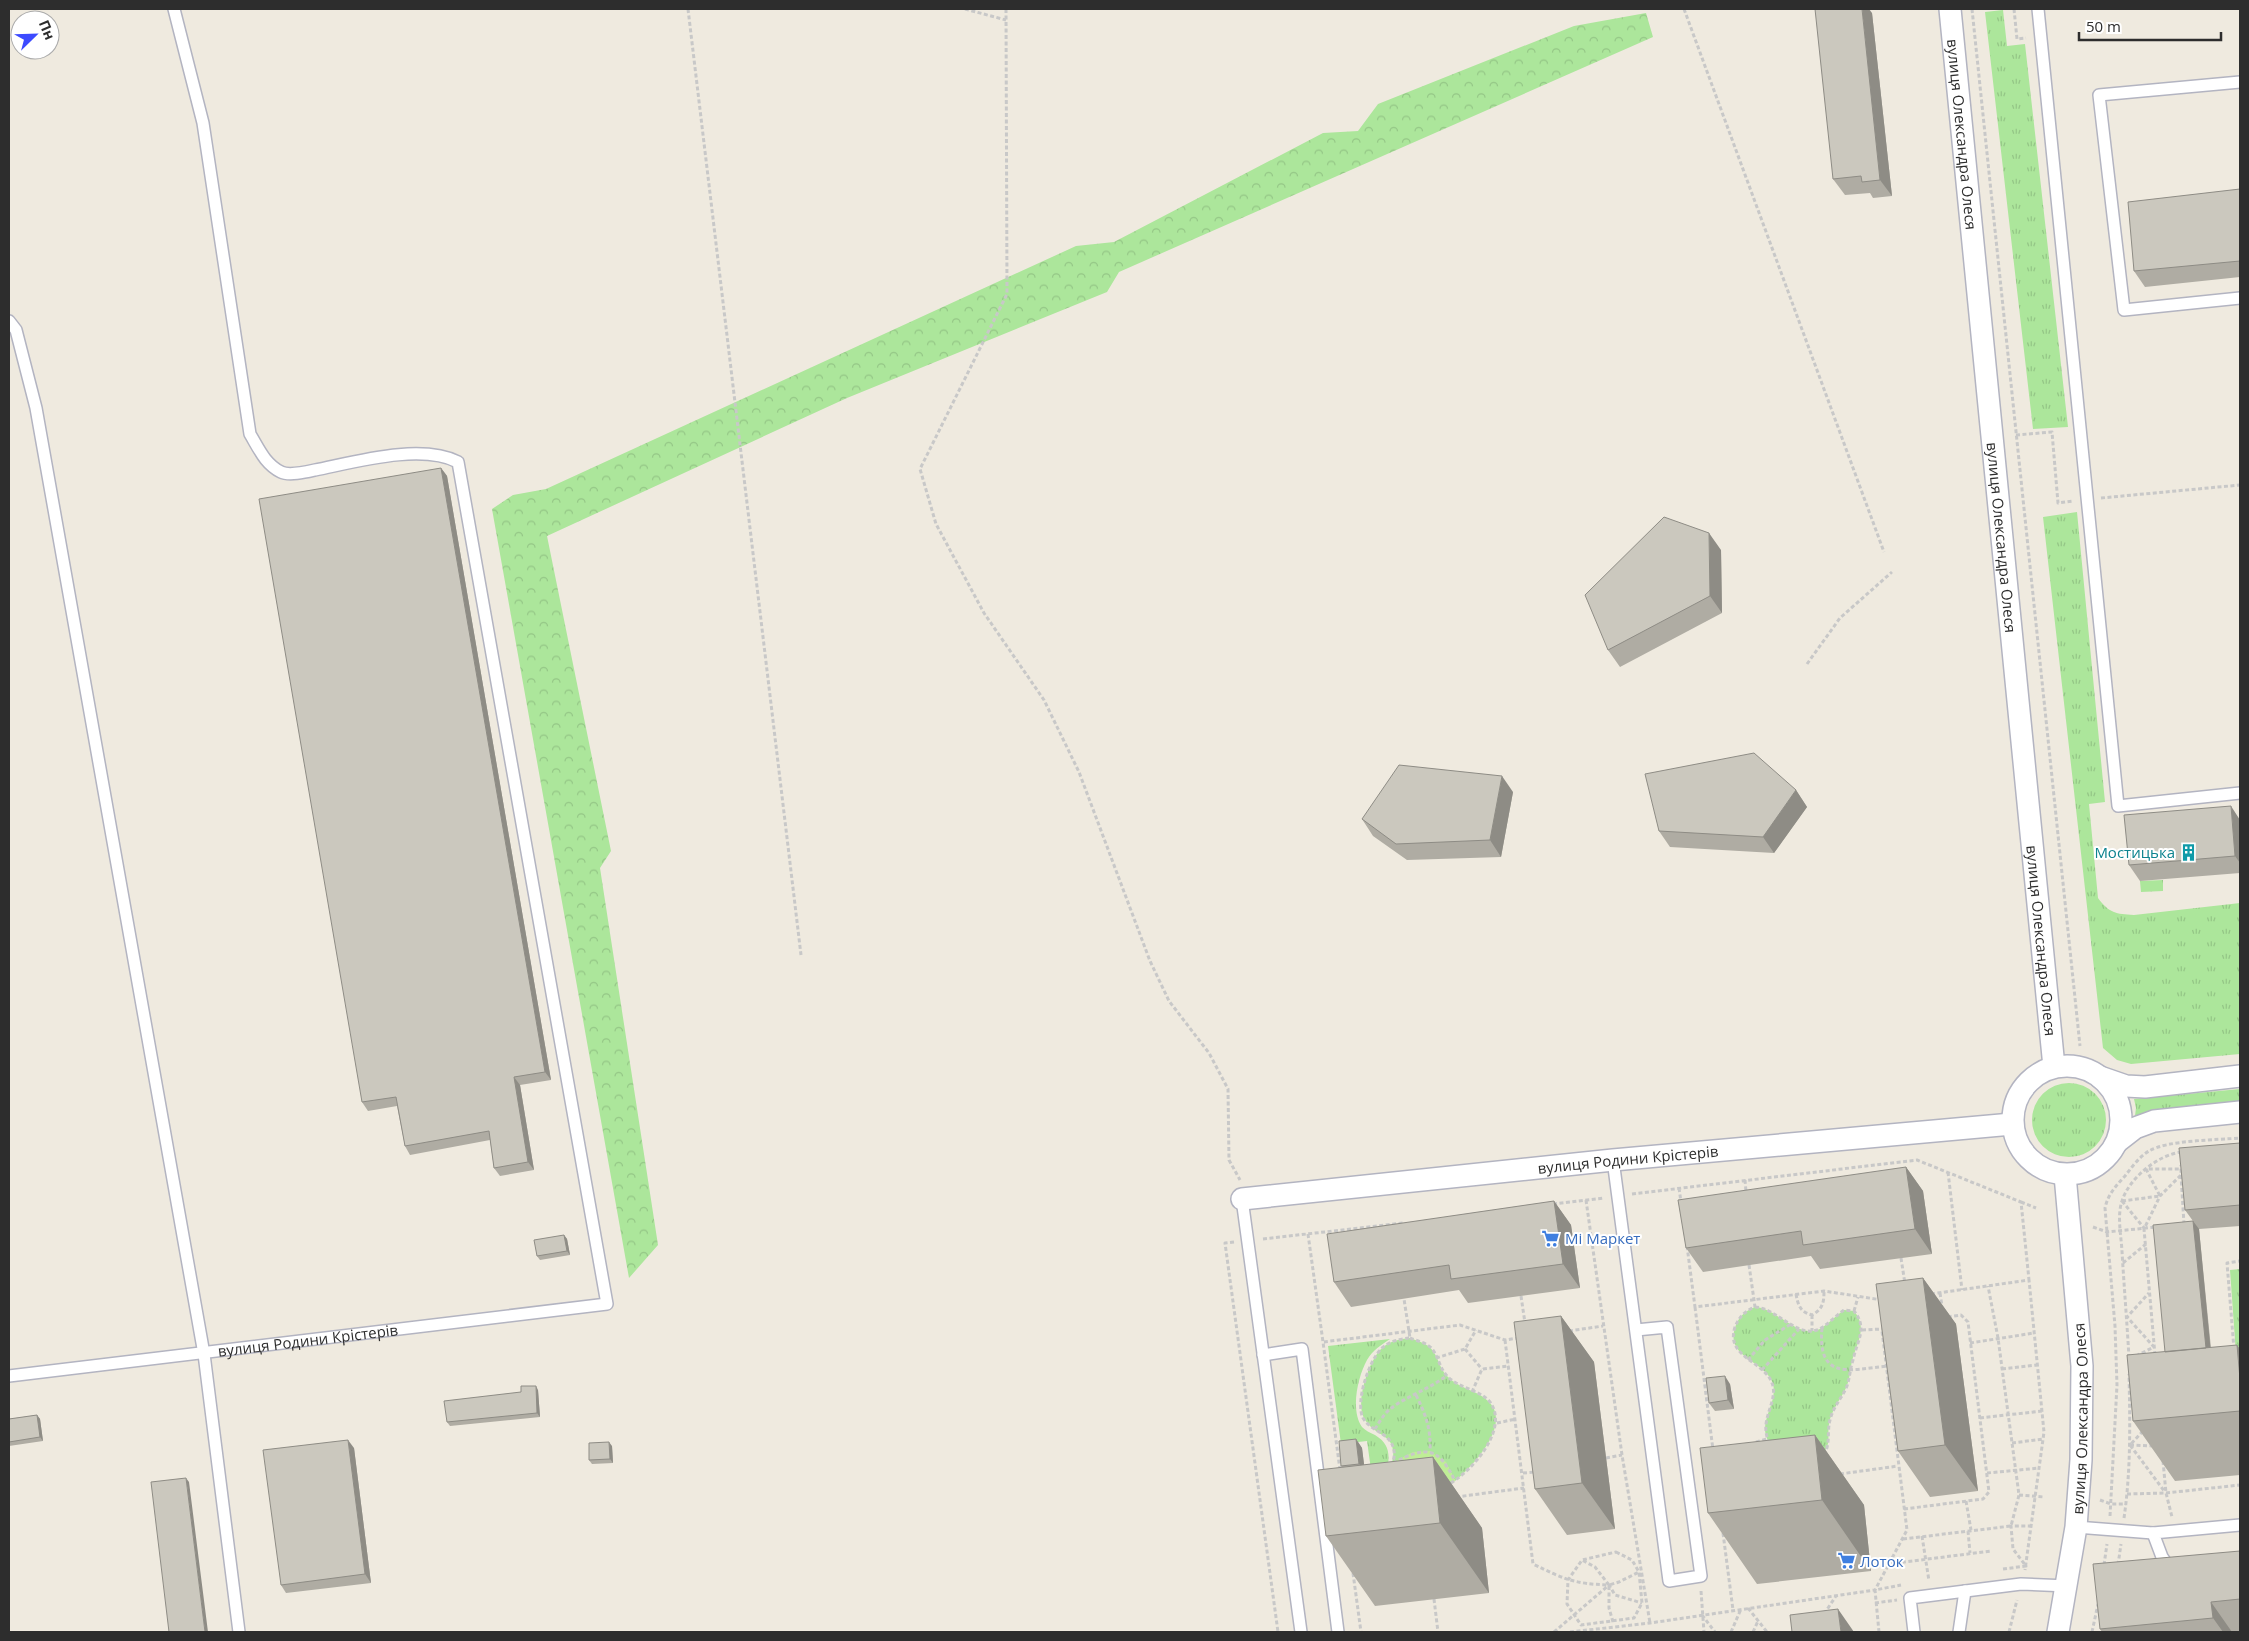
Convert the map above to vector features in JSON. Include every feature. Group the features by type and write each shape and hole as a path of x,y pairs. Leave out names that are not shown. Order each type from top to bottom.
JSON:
{"street":[{"name":"вулиця Олександра Олеся","path":"1950,9 2054,1067"},
{"path":"2100,1077 2118,1101 2121,1126 2117,1142 2109,1155 2098,1166 2083,1173 2064,1176 2046,1172 2030,1161 2018,1146 2012,1124 2014,1104 2020,1092 2037,1074 2054,1067 2082,1068 2100,1077 2126,1086 2145,1087 2240,1076"},
{"path":"2117,1142 2135,1128 2154,1120 2240,1112"},
{"name":"вулиця Родини Крістерів","path":"1242,1199 1613,1160 2012,1124"},
{"name":"вулиця Олександра Олеся","path":"2058,1632 2068,1586 2076,1527 2081,1460 2082,1366 2064,1176"}],"lane":[{"name":"вулиця Родини Крістерів","path":"9,1376 607,1304 458,462 446,456 398,454 305,472 283,474 267,463 250,434 203,123 174,9"},
{"path":"2038,9 2118,806 2240,793"},
{"path":"2240,82 2099,95 2124,310 2240,298"},
{"path":"9,320 16,330 36,408 204,1354 238,1632"},
{"path":"1613,1160 1669,1581 1701,1576 1667,1327 1636,1330"},
{"path":"1242,1199 1301,1632"},
{"path":"1264,1356 1302,1349 1338,1632"},
{"path":"2076,1527 2153,1534 2240,1525"},
{"path":"2153,1534 2162,1557 2171,1570 2179,1575"},
{"path":"1914,1632 1910,1598 2021,1584 2068,1586"},
{"path":"1959,1632 1965,1590"}],"path":[{"path":"688,9 801,954"},
{"path":"966,9 1006,20"},
{"path":"1006,9 1007,294 920,469 936,524 984,613 1044,700 1079,772 1150,961 1169,1002 1209,1053 1228,1089 1229,1160 1241,1182 1242,1199"},
{"path":"1684,9 1884,552"},
{"path":"1972,9 2080,1046"},
{"path":"2014,9 2017,39"},
{"path":"2016,435 2052,432 2058,503 2240,485"},
{"path":"1807,664 1840,618 1892,572"},
{"path":"2104,1566 2111,1504 2117,1385 2105,1208 2107,1199 2142,1156 2151,1150 2165,1146 2240,1138"},
{"path":"2118,1567 2127,1494 2130,1445 2129,1359 2121,1232 2122,1201 2126,1191 2158,1159 2189,1151"},
{"path":"2176,1225 2184,1224 2180,1152"},
{"path":"1551,1204 1917,1160 2036,1208"},
{"path":"1869,1166 1870,1174"},
{"path":"2146,1169 2181,1169"},
{"path":"2146,1169 2160,1196"},
{"path":"1948,1172 1962,1290"},
{"path":"2144,1229 2160,1196 2182,1175"},
{"path":"1745,1180 1747,1198"},
{"path":"1679,1188 1682,1208"},
{"path":"2122,1201 2160,1196"},
{"path":"1586,1200 1622,1455 1650,1623"},
{"path":"2122,1201 2144,1229 2156,1364"},
{"path":"2009,1632 2026,1566 2033,1526 2043,1440 2038,1365 2021,1202"},
{"path":"1278,1632 1225,1243 1407,1222"},
{"path":"1398,1224 1399,1232"},
{"path":"2093,1227 2107,1232 2160,1227"},
{"path":"1308,1234 1341,1477"},
{"path":"1686,1238 1713,1451"},
{"path":"2123,1263 2146,1244"},
{"path":"1901,1258 1906,1287"},
{"path":"2235,1356 2226,1263 2240,1262"},
{"path":"1749,1265 1755,1307"},
{"path":"1922,1295 2029,1280"},
{"path":"1988,1286 1998,1338 2019,1495 2011,1526 2013,1549 2026,1566"},
{"path":"1694,1307 1824,1291 1879,1301 1888,1300"},
{"path":"1796,1294 1798,1306 1804,1313 1812,1315 1820,1310 1824,1302 1824,1291"},
{"path":"2126,1317 2150,1292"},
{"path":"1940,1293 1942,1309"},
{"path":"1521,1296 1525,1329"},
{"path":"1854,1310 1858,1297"},
{"path":"1404,1299 1410,1338"},
{"path":"1755,1307 1772,1311 1799,1329 1812,1331 1822,1328 1844,1310 1854,1310 1860,1318 1862,1330 1846,1388 1836,1403 1830,1420 1830,1438 1827,1451 1818,1461 1806,1466 1792,1465 1779,1459 1767,1439 1765,1430 1774,1394 1773,1384 1768,1374 1748,1360 1735,1345 1734,1330 1738,1318 1755,1307"},
{"path":"1812,1315 1812,1331"},
{"path":"1904,1509 1983,1499 1990,1492 1968,1322 1961,1315 1943,1318"},
{"path":"2126,1317 2154,1347"},
{"path":"1879,1632 1875,1590 1907,1530 1881,1319"},
{"path":"1748,1360 1765,1340 1791,1324"},
{"path":"1323,1342 1460,1326 1505,1340 1526,1337"},
{"path":"1563,1332 1603,1326"},
{"path":"1822,1328 1821,1340 1824,1355 1831,1365 1840,1370 1886,1366"},
{"path":"1862,1330 1882,1328"},
{"path":"1762,1370 1799,1329"},
{"path":"1436,1358 1465,1349 1476,1330"},
{"path":"1970,1343 2034,1333"},
{"path":"1392,1471 1395,1452 1388,1437 1375,1429 1363,1417 1361,1410 1363,1391 1370,1363 1382,1348 1395,1340 1410,1338 1426,1344 1433,1350 1446,1376 1456,1385 1489,1402 1496,1422 1495,1432 1472,1467 1455,1481 1440,1488"},
{"path":"1505,1340 1533,1564 1568,1580 1582,1584 1609,1585 1640,1572"},
{"path":"2129,1359 2154,1347"},
{"path":"1465,1349 1482,1369"},
{"path":"2129,1359 2136,1362"},
{"path":"2002,1369 2038,1365"},
{"path":"1482,1369 1509,1366"},
{"path":"1472,1392 1482,1369"},
{"path":"1375,1429 1388,1412 1446,1376"},
{"path":"2129,1384 2138,1384"},
{"path":"2129,1384 2135,1390"},
{"path":"1416,1395 1427,1416 1431,1433 1430,1451"},
{"path":"1980,1418 2042,1411"},
{"path":"1496,1422 1516,1419"},
{"path":"2130,1445 2148,1426"},
{"path":"1751,1446 1755,1442 1767,1439"},
{"path":"2012,1442 2043,1440"},
{"path":"2130,1445 2162,1447"},
{"path":"2130,1445 2166,1493"},
{"path":"1392,1463 1413,1452 1430,1451 1446,1462 1455,1481"},
{"path":"1897,1455 1906,1454"},
{"path":"1606,1458 1622,1455"},
{"path":"2163,1456 2166,1493 2175,1531"},
{"path":"1776,1464 1779,1459"},
{"path":"1806,1466 1806,1472"},
{"path":"1834,1474 1898,1466"},
{"path":"1987,1473 2040,1468"},
{"path":"1523,1473 1541,1471"},
{"path":"2127,1494 2166,1493 2240,1485"},
{"path":"1452,1497 1524,1488"},
{"path":"2019,1495 2044,1497"},
{"path":"2100,1500 2111,1504 2126,1504"},
{"path":"1966,1501 1970,1553"},
{"path":"1902,1539 2011,1526 2033,1526"},
{"path":"1722,1527 1733,1610"},
{"path":"1922,1536 1929,1581"},
{"path":"1889,1564 1991,1550"},
{"path":"1640,1572 1632,1560 1616,1552 1582,1560 1568,1580 1567,1604 1572,1614 1581,1624 1613,1622 1634,1618 1642,1603 1643,1588"},
{"path":"1582,1560 1595,1567 1616,1595 1647,1606"},
{"path":"1352,1564 1361,1632"},
{"path":"1701,1576 1704,1632"},
{"path":"1554,1632 1572,1614 1609,1585"},
{"path":"1609,1585 1609,1608 1613,1622"},
{"path":"1570,1632 1650,1623 1741,1608 1875,1590"},
{"path":"1822,1617 1836,1595"},
{"path":"1875,1603 1910,1598"},
{"path":"1434,1599 1438,1632"},
{"path":"2092,1632 2098,1603 2106,1603"},
{"path":"1731,1632 1741,1608"},
{"path":"1748,1608 1767,1632"},
{"path":"1702,1614 1716,1632"},
{"path":"1753,1632 1758,1621"}],"green space":[{"path":"2003,10 2007,46 2025,44 2068,427 2033,429 1985,12"},
{"path":"1646,13 1653,37 1119,272 1107,292 847,398 547,536 611,851 600,868 658,1245 629,1278 492,509 513,495 546,489 1076,246 1114,242 1323,133 1358,131 1378,104 1574,26"},
{"path":"2077,512 2105,802 2089,804 2098,898 2113,912 2134,915 2240,903 2240,1054 2131,1064 2117,1060 2103,1048 2043,517"},
{"path":"2163,880 2163,891 2141,892 2140,881"},
{"path":"2069,1083 2083,1086 2095,1094 2103,1106 2106,1120 2103,1134 2095,1146 2083,1154 2069,1157 2055,1154 2043,1146 2035,1134 2032,1120 2035,1106 2043,1094 2055,1086"},
{"path":"2240,1089 2240,1102 2135,1116 2134,1099"},
{"path":"2240,1269 2240,1368 2237,1368 2230,1270"},
{"path":"1755,1307 1764,1309 1797,1328 1806,1331 1814,1331 1823,1327 1844,1310 1854,1311 1858,1317 1861,1329 1848,1381 1830,1419 1828,1445 1823,1455 1817,1461 1773,1451 1767,1438 1765,1432 1766,1423 1774,1390 1773,1384 1763,1370 1741,1353 1733,1338 1736,1324 1740,1318"},
{"path":"1410,1338 1431,1348 1448,1377 1484,1397 1494,1410 1496,1421 1488,1444 1455,1481 1446,1463 1392,1463 1393,1453 1389,1441 1374,1430 1364,1418 1361,1402 1362,1392 1376,1355 1384,1346 1391,1342"},
{"path":"1390,1339 1380,1346 1367,1360 1358,1384 1356,1412 1358,1420 1362,1427 1384,1442 1388,1450 1387,1471 1372,1477 1367,1441 1341,1444 1328,1346"},
{"path":"1430,1451 1446,1462 1455,1481 1433,1492 1392,1463 1413,1452"}],"building":[{"path":"1815,9 1862,9 1880,180 1862,182 1861,176 1833,179"},
{"path":"2240,189 2240,261 2134,271 2128,202"},
{"path":"441,468 545,1072 514,1077 528,1162 494,1168 489,1131 405,1146 396,1097 362,1102 259,499"},
{"path":"1664,517 1709,533 1710,596 1608,650 1585,595"},
{"path":"1754,753 1796,790 1763,837 1659,831 1645,774"},
{"path":"1399,765 1502,776 1490,840 1396,844 1362,819"},
{"path":"2231,806 2235,856 2129,865 2124,815"},
{"path":"2240,1143 2240,1205 2185,1210 2179,1148"},
{"path":"1906,1167 1915,1229 1803,1245 1801,1231 1686,1248 1678,1200"},
{"path":"1554,1201 1563,1264 1451,1279 1449,1265 1334,1282 1327,1234"},
{"path":"2193,1221 2206,1348 2165,1352 2153,1225"},
{"path":"564,1235 567,1251 537,1256 534,1240"},
{"path":"1923,1278 1945,1445 1898,1451 1876,1284"},
{"path":"1561,1316 1582,1483 1535,1489 1514,1322"},
{"path":"2237,1345 2240,1411 2133,1421 2127,1355"},
{"path":"1725,1376 1728,1400 1709,1403 1706,1378"},
{"path":"521,1386 536,1386 537,1413 447,1422 444,1401 521,1392"},
{"path":"37,1415 40,1437 9,1442 9,1419"},
{"path":"1815,1435 1822,1500 1708,1513 1700,1448"},
{"path":"1356,1439 1359,1464 1341,1466 1339,1441"},
{"path":"348,1440 365,1574 281,1585 263,1450"},
{"path":"609,1442 610,1459 589,1460 589,1443"},
{"path":"1433,1457 1440,1523 1326,1536 1318,1470"},
{"path":"186,1478 205,1632 169,1632 151,1482"},
{"path":"2240,1551 2240,1599 2211,1602 2213,1618 2100,1629 2093,1564"},
{"path":"1838,1609 1841,1632 1792,1632 1790,1615"}],"place":[{"name":"Мостицька","path":"2189,852"},
{"name":"Мі Маркет","path":"1551,1238"},
{"name":"Лоток","path":"1846,1561"}]}
